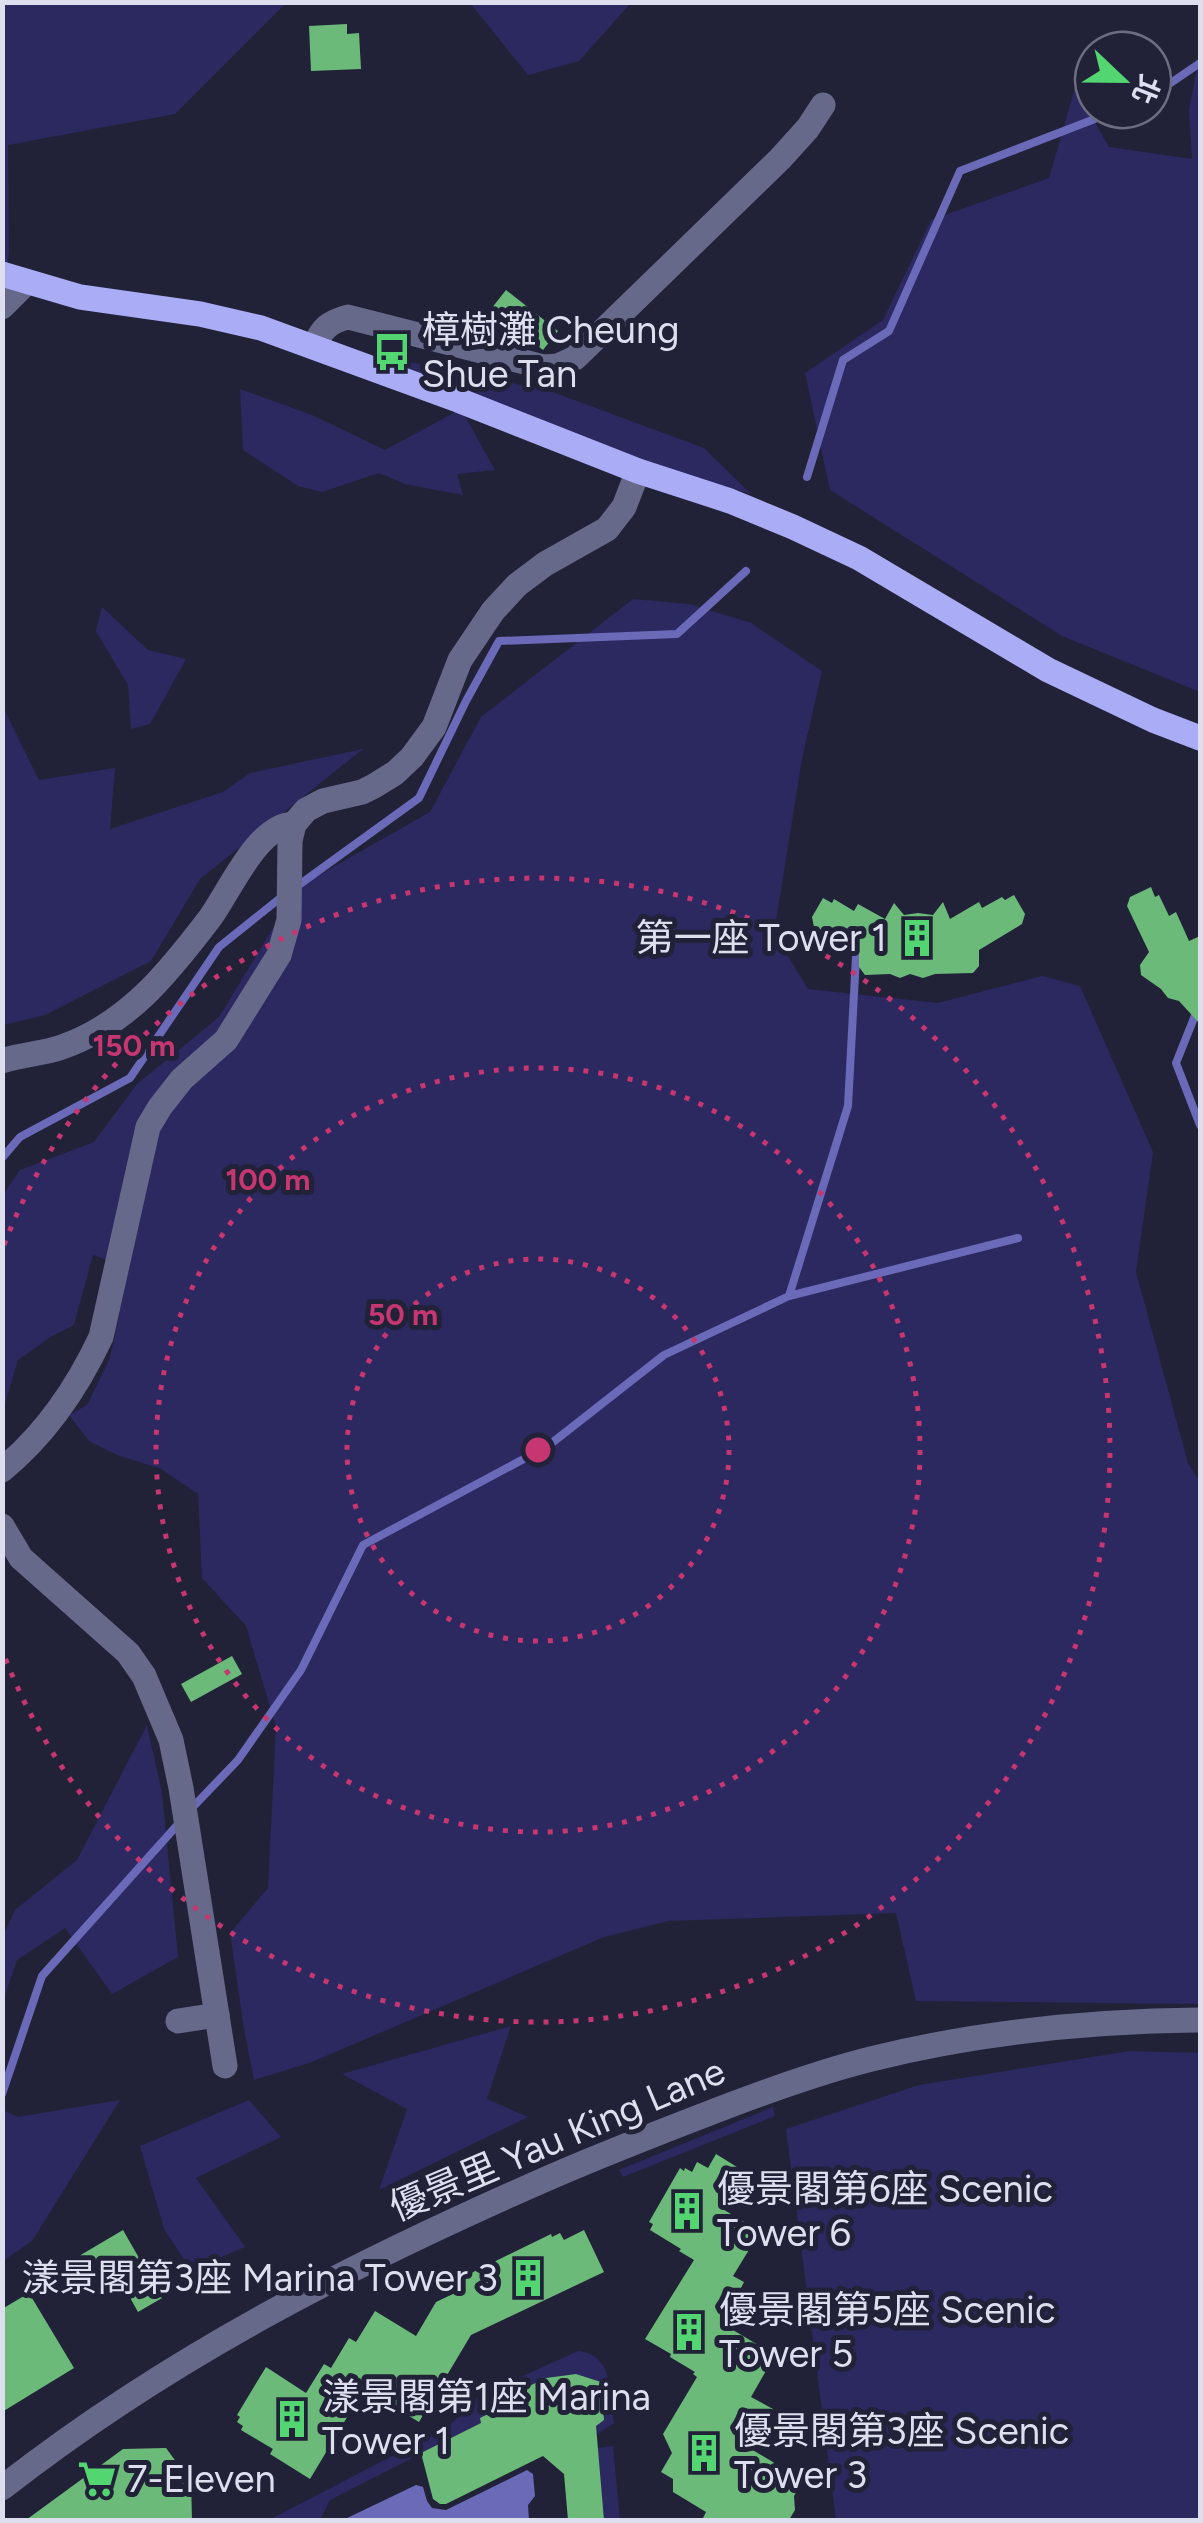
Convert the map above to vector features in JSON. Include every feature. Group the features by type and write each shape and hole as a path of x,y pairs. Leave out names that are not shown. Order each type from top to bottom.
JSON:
{"main road":[{"path":"14,278 80,297 232,320 458,400 638,471 730,501 827,542 1048,670 1200,738"}],"street":[{"path":"314,347 321,330 348,317 544,368 575,358 780,159 823,106"},
{"path":"2,307 14,278"},
{"path":"2,1470 52,1421 86,1368 106,1322 148,1127 182,1079 218,1049 236,1026 279,954 291,904 290,834 294,824 306,810 322,801 374,786 404,765 434,726 460,660 493,611 544,564 607,529 624,508 638,471"},
{"path":"2,1061 72,1044 126,1013 161,979 212,915 256,848 282,826 294,824"},
{"path":"2,1526 21,1558 128,1653 144,1676 171,1740 225,2066"},
{"path":"178,2021 217,2014"},
{"name":"優景里 Yau King Lane","path":"2,2488 80,2430 209,2346 338,2276 605,2153 806,2076 888,2055 1005,2032 1073,2024 1200,2020"}],"shaded area":[{"path":"3,3 286,3 175,114 8,145 9,251 3,320"},
{"path":"470,3 631,3 579,61 528,75"},
{"path":"1200,52 1200,692 1062,636 830,490 805,373 883,320 931,220 1049,178 1073,95 1073,130 1099,130 1109,147 1192,159 1189,110"},
{"path":"377,355 550,391 704,448 751,494 556,430"},
{"path":"240,389 312,415 385,450 461,409 495,470 457,474 463,495 405,484 379,473 322,492 298,486 243,450"},
{"path":"633,599 689,604 751,623 822,671 802,759 774,933 808,989 938,1003 1042,976 1080,986 1153,1152 1136,1272 1188,1463 1200,1482 1200,2004 916,2001 896,1913 668,1921 604,1937 312,2062 254,2080 230,1933 268,1888 276,1727 246,1626 202,1578 198,1494 161,1469 89,1441 69,1415 87,1405 110,1358 129,1268 93,1255 74,1325 18,1360 3,1410 3,1195 20,1170 94,1142 137,1084 219,1017 298,887 430,812 481,717"},
{"path":"102,607 148,650 186,659 150,724 131,729 128,685 96,631"},
{"path":"2,705 39,780 115,768 110,829 223,792 250,773 363,749 200,879 151,961 45,1015 3,1025"},
{"path":"147,1725 162,1793 178,1957 112,1994 65,1928 17,1960 3,2001 3,1936 15,1910 77,1860"},
{"path":"511,2026 487,2099 528,2117 379,2190 407,2109 342,2074"},
{"path":"1130,2051 1200,2053 1200,2520 836,2520 786,2129 919,2085"},
{"path":"120,2100 32,2241 3,2261 3,2110 18,2117"},
{"path":"249,2100 281,2137 196,2178 245,2247 191,2270 164,2229 140,2146"},
{"path":"773,2107 775,2116 623,2177 619,2170"},
{"path":"578,2351 598,2360 608,2378 614,2423 596,2435 595,2426 604,2420 601,2382 576,2374 546,2378 509,2396 511,2403 481,2423 330,2500 320,2520 269,2520 448,2427 483,2394"},
{"path":"613,2446 620,2520 604,2520 597,2448"},
{"path":"527,2470 533,2474 535,2496 528,2505 529,2520 343,2520 416,2485 423,2487 432,2508 446,2510"}],"building":[{"path":"347,24 347,34 359,33 361,69 311,71 309,26"},
{"path":"506,290 558,331 543,350 491,309"},
{"path":"1151,887 1169,916 1176,912 1189,941 1200,936 1200,1024 1179,1001 1168,998 1141,975 1140,965 1149,952 1127,906 1130,897"},
{"name":"第一座 Tower 1","path":"1014,895 1025,914 1022,924 979,950 979,966 973,973 923,978 910,974 900,978 890,974 865,975 859,967 859,952 814,927 812,917 823,898 832,903 834,899 854,911 858,904 885,919 894,903 904,915 933,915 943,902 950,919 979,902 982,908"},
{"path":"232,1656 242,1674 191,1702 181,1684"},
{"path":"716,2154 737,2167 719,2207 757,2229 752,2238 755,2240 733,2276 744,2282 723,2324 775,2355 751,2397 773,2409 751,2449 803,2480 794,2496 795,2510 789,2520 702,2520 706,2512 673,2492 673,2479 661,2472 672,2453 663,2434 697,2377 671,2354 645,2339 694,2260 650,2230 653,2224 649,2222 680,2168 692,2172 697,2162 708,2168"},
{"path":"123,2230 162,2298 138,2312 123,2285 115,2290 106,2275 94,2282 79,2256"},
{"path":"584,2230 604,2272 471,2335 419,2422 364,2389 310,2479 270,2454 273,2449 241,2430 237,2415 266,2367 306,2393 324,2364 331,2368 349,2338 356,2342 375,2311 416,2336 436,2302 457,2292 469,2274 551,2234 552,2237 560,2233 564,2240"},
{"path":"29,2293 74,2368 2,2412 2,2309"},
{"path":"576,2374 601,2382 604,2420 596,2426 604,2520 568,2520 564,2474 543,2456 446,2504 433,2499 421,2453 527,2395 527,2387 546,2378"},
{"path":"166,2448 191,2482 192,2520 26,2520 123,2449"}],"waterway":[{"path":"1173,81 1200,63"},
{"path":"807,477 843,360 889,331 960,171 1073,127"},
{"path":"296,887 419,798 499,641 677,634 746,571"},
{"path":"2,1158 20,1137 130,1078 219,947 284,895"},
{"path":"789,1296 848,1106 856,957"},
{"path":"1200,1003 1176,1063 1200,1125"},
{"path":"190,1810 238,1760 301,1670 363,1545 548,1446 664,1355 789,1296 1018,1238"},
{"path":"2,2094 42,1976 181,1821"}],"place":[{"name":"樟樹灘 Cheung Shue Tan","path":"392,352"},
{"name":"第一座 Tower 1","path":"917,938"},
{"name":"優景閣第6座 Scenic Tower 6","path":"687,2211"},
{"name":"漾景閣第3座 Marina Tower 3","path":"528,2278"},
{"name":"優景閣第5座 Scenic Tower 5","path":"689,2332"},
{"name":"漾景閣第1座 Marina Tower 1","path":"292,2419"},
{"name":"優景閣第3座 Scenic Tower 3","path":"704,2453"},
{"name":"7-Eleven","path":"97,2479"}]}
